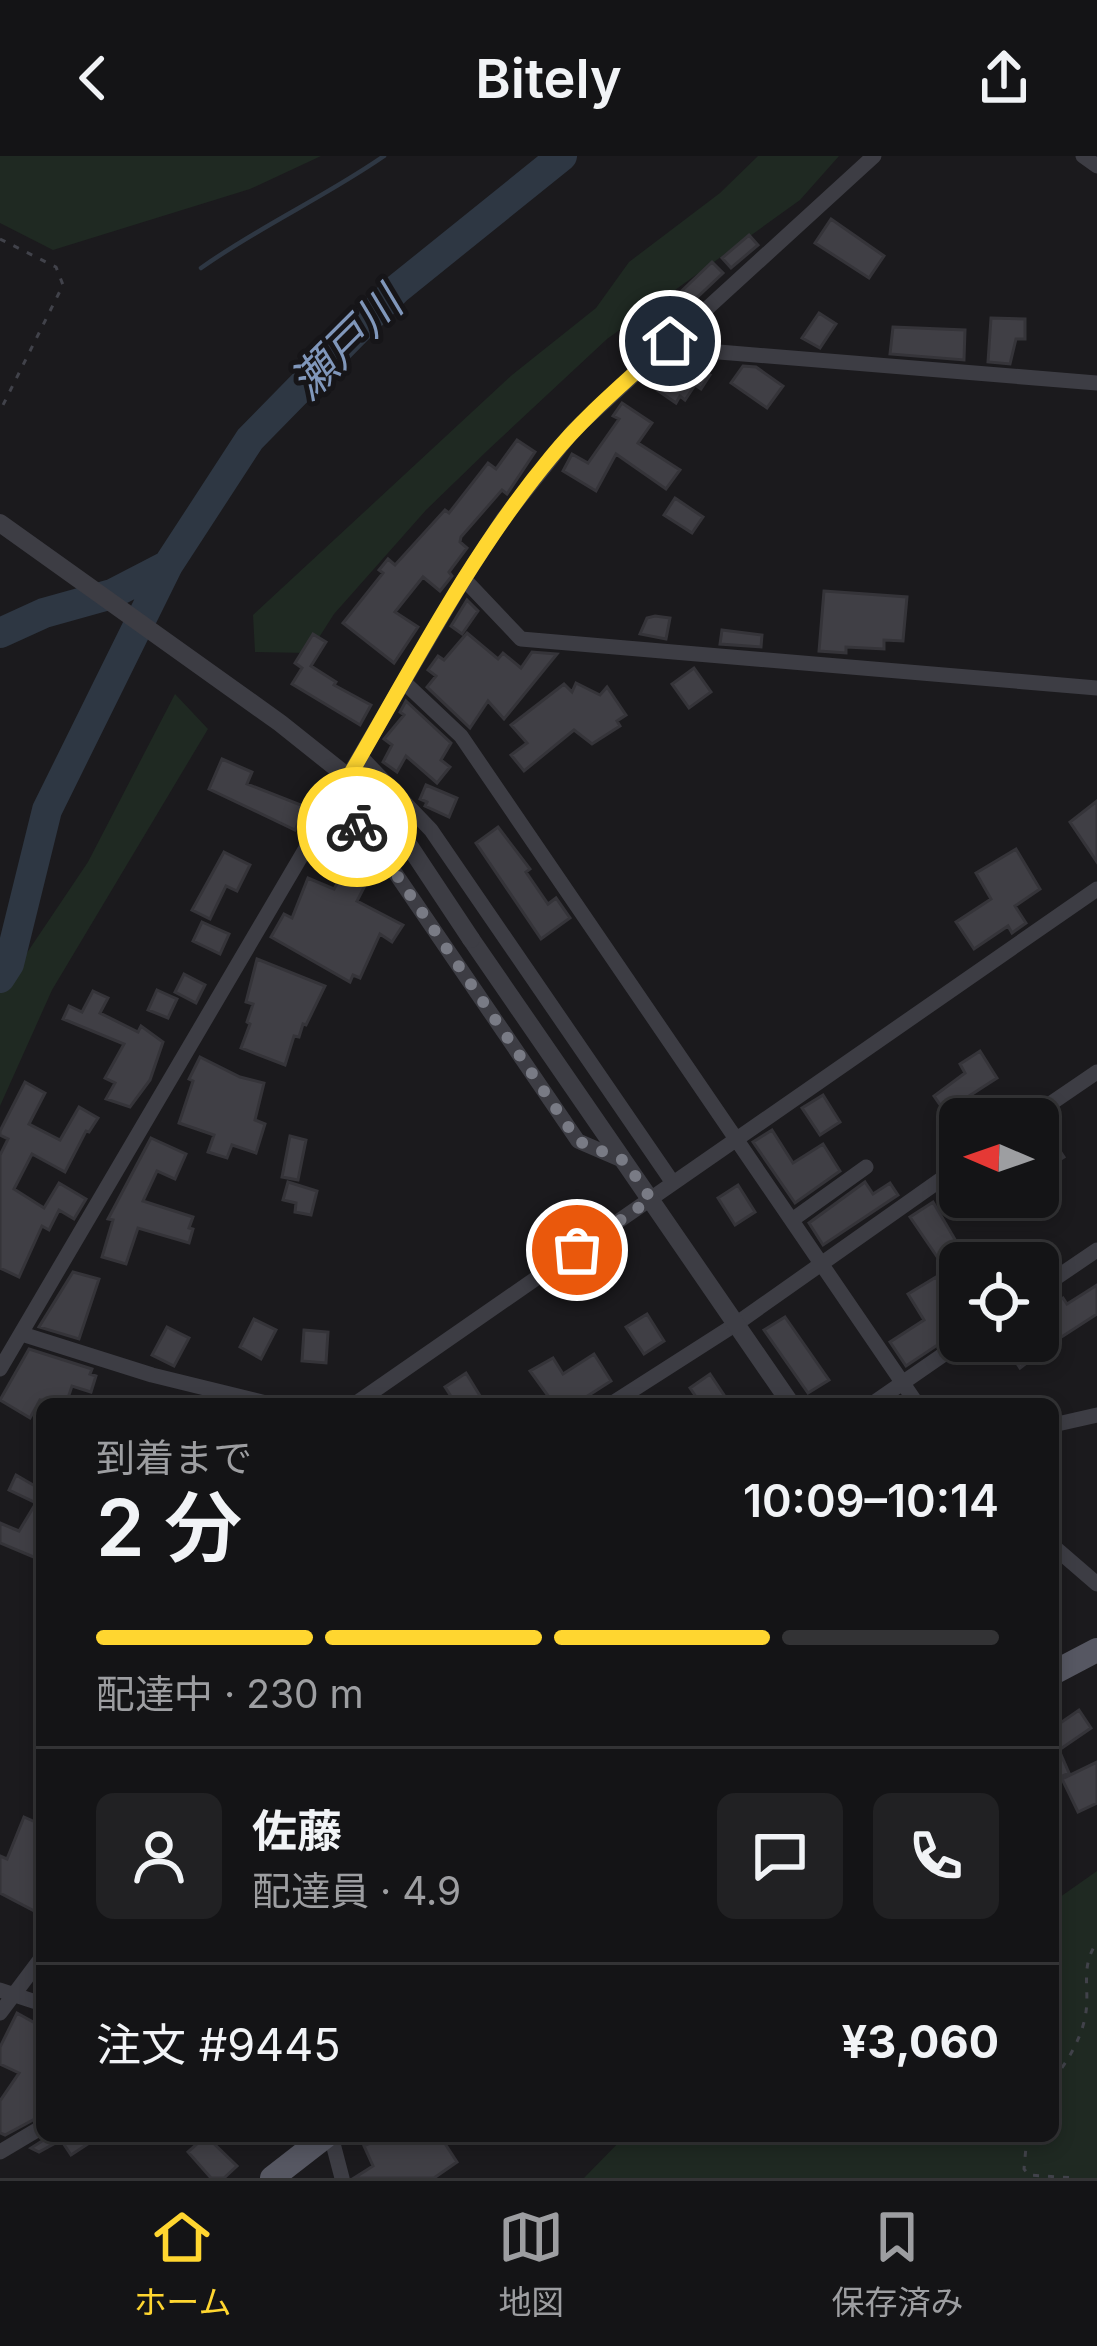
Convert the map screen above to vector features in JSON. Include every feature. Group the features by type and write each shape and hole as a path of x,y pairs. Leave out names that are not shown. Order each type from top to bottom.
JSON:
{"main road":[{"path":"1059,1670 1097,1650"},
{"path":"272,2178 320,2142"}],"street":[{"path":"0,1370 503,519 561,445 874,156"},
{"path":"1083,156 1097,166"},
{"path":"670,341 695,350 1097,383"},
{"path":"0,523 266,713 353,782 410,847 787,1398"},
{"path":"464,579 521,639 1097,688"},
{"path":"405,683 461,736 913,1398"},
{"path":"362,757 430,830 673,1183"},
{"path":"334,802 387,861 578,1141 625,1161"},
{"path":"364,1398 1097,889"},
{"path":"1059,1098 1097,1072"},
{"path":"791,1220 866,1167"},
{"path":"620,1398 736,1324 939,1180"},
{"path":"1059,1276 1097,1250"},
{"path":"22,1334 152,1375 246,1398"},
{"path":"880,1398 939,1357"},
{"path":"1059,1424 1097,1415"},
{"path":"1059,1551 1097,1584"},
{"path":"0,2013 6,1992 36,1963"},
{"path":"6,1992 36,2002"},
{"path":"0,2152 36,2130"},
{"path":"330,2142 342,2178"}],"path":[{"path":"0,239 56,267 63,285 0,411"},
{"path":"1059,2072 1084,2022 1086,1959 1097,1942"},
{"path":"1026,2142 1024,2168 1029,2175 1075,2178"}],"shaded area":[{"path":"0,156 321,156 250,189 53,250 0,223"},
{"path":"758,156 839,156 800,200 607,339 488,450 426,510 334,614 309,653 255,652 253,615 512,375 596,308 629,262 720,193"},
{"path":"175,694 208,729 52,990 0,1106 0,993 88,862"},
{"path":"1097,1871 1097,2178 584,2178 619,2142 1059,2142 1059,1898"}],"building":[{"path":"831,219 884,256 869,278 815,243"},
{"path":"749,235 758,245 731,268 722,258"},
{"path":"712,262 723,273 655,337 646,325"},
{"path":"819,313 836,324 820,348 802,338"},
{"path":"991,318 1025,319 1025,339 1016,339 1010,364 988,362"},
{"path":"893,327 965,330 964,360 890,354"},
{"path":"675,356 710,375 701,389 695,385 685,400 680,396 676,403 657,390"},
{"path":"743,366 756,367 783,386 767,408 731,383"},
{"path":"622,403 652,423 638,443 680,470 666,489 616,454 596,491 563,471 572,454 588,463 619,419 613,416"},
{"path":"517,440 535,452 507,494 502,490 461,537 467,548 449,572 452,576 440,591 423,577 395,612 418,627 394,663 343,623 383,573 379,570 388,559 395,565 445,510 449,513 488,463 496,469"},
{"path":"675,498 703,517 692,533 664,515"},
{"path":"824,591 907,597 903,641 884,640 884,649 819,651"},
{"path":"467,600 478,611 462,634 451,626"},
{"path":"647,618 670,618 666,639 640,634"},
{"path":"722,630 762,635 761,647 720,644"},
{"path":"467,633 498,659 503,653 521,668 532,652 557,654 504,719 488,701 470,728 427,687 436,676 428,670 438,656 444,660"},
{"path":"313,634 326,642 311,666 371,705 360,725 292,684 302,668 295,663"},
{"path":"694,668 711,692 689,708 672,684"},
{"path":"576,683 600,695 607,687 626,715 617,721 620,726 592,744 574,730 524,771 511,755 527,743 511,725 564,684 572,692"},
{"path":"406,701 451,743 441,760 450,767 437,783 406,756 397,772 383,762 392,745 384,739 404,715 400,712"},
{"path":"222,759 252,772 247,784 306,807 295,830 209,789"},
{"path":"426,785 457,798 449,817 425,806 427,802 420,799"},
{"path":"1097,801 1097,862 1070,822"},
{"path":"498,827 530,869 526,872 548,904 556,898 570,918 541,939 476,843"},
{"path":"1016,849 1040,889 1015,906 1026,923 1012,933 1008,926 974,949 956,922 991,899 976,873"},
{"path":"224,852 250,865 237,891 226,886 210,919 192,910"},
{"path":"352,856 374,868 357,901 403,925 392,942 380,934 360,978 353,975 350,982 271,937 284,914 292,918 308,878 334,889"},
{"path":"202,922 229,934 220,954 193,941"},
{"path":"257,959 325,986 299,1037 294,1036 285,1065 241,1048 250,1024 253,1004 246,1002"},
{"path":"184,974 205,985 196,1003 175,992"},
{"path":"157,990 177,999 168,1018 148,1010"},
{"path":"93,991 108,998 100,1013 138,1032 141,1026 163,1042 150,1080 130,1107 106,1099 115,1083 105,1078 124,1044 63,1019 69,1006 82,1012"},
{"path":"980,1051 997,1078 966,1098 939,1098 939,1103 934,1096 965,1073 960,1064"},
{"path":"200,1057 264,1083 255,1120 265,1124 256,1153 232,1145 227,1158 208,1152 214,1135 179,1123 193,1081 189,1079"},
{"path":"25,1082 45,1093 29,1124 60,1140 79,1107 98,1118 65,1172 32,1154 14,1189 44,1208 59,1183 86,1199 74,1219 59,1210 49,1230 42,1226 19,1277 0,1268 0,1155 8,1139 0,1131"},
{"path":"823,1095 840,1122 820,1135 802,1108"},
{"path":"772,1130 793,1163 823,1144 840,1171 795,1203 753,1142"},
{"path":"290,1136 306,1140 298,1180 282,1177"},
{"path":"151,1138 186,1154 175,1179 157,1171 143,1201 193,1217 189,1243 138,1228 126,1264 102,1257 113,1220 108,1219"},
{"path":"288,1182 317,1191 311,1215 295,1212 296,1203 283,1200"},
{"path":"865,1182 873,1194 890,1183 898,1195 823,1245 809,1223"},
{"path":"738,1185 755,1212 735,1225 718,1198"},
{"path":"933,1202 956,1242 939,1242 939,1260 910,1217"},
{"path":"73,1272 99,1279 79,1339 39,1327"},
{"path":"936,1277 939,1282 939,1344 906,1366 890,1342 924,1320 908,1294"},
{"path":"1097,1285 1097,1314 1060,1338 1059,1300 1063,1298 1067,1304"},
{"path":"647,1314 664,1341 644,1354 626,1327"},
{"path":"785,1317 829,1380 808,1393 764,1330"},
{"path":"254,1319 276,1330 261,1359 240,1347"},
{"path":"167,1327 189,1338 174,1366 152,1355"},
{"path":"304,1330 328,1332 326,1363 302,1361"},
{"path":"29,1349 92,1369 90,1374 96,1376 91,1392 72,1386 68,1398 36,1398 30,1418 0,1400"},
{"path":"594,1354 611,1381 584,1398 550,1398 530,1371 553,1358 563,1374"},
{"path":"466,1373 481,1398 452,1398 445,1387"},
{"path":"710,1374 726,1398 697,1398 690,1388"},
{"path":"16,1475 36,1487 36,1503 9,1490"},
{"path":"36,1503 36,1558 0,1543 0,1523 19,1531"},
{"path":"1079,1710 1091,1728 1059,1750 1059,1724"},
{"path":"1059,1750 1069,1773 1059,1777"},
{"path":"1097,1762 1097,1803 1078,1812 1062,1779"},
{"path":"24,1817 36,1822 36,1912 0,1893 0,1856 7,1859"},
{"path":"17,2013 36,2024 36,2118 5,2135 0,2133 0,2101 19,2073 0,2064 0,2047"},
{"path":"40,2142 57,2142 39,2152 31,2148"},
{"path":"62,2142 91,2142 71,2155"},
{"path":"199,2142 212,2142 237,2166 224,2178 211,2178 188,2152"},
{"path":"444,2142 457,2162 434,2178 354,2178 373,2166 364,2146"}],"waterway":[{"path":"201,268 384,156"},
{"name":"瀬戸川","path":"0,978 9,964 47,810 168,565 250,439 397,289 562,156"},
{"name":"瀬戸川","path":"0,633 44,613 112,594 168,565"}],"way so far":[{"path":"357,827 387,861 578,1141 625,1161 651,1199 577,1250"}],"route":[{"path":"357,827 334,802 464,579 503,519 574,430 670,341"}]}
